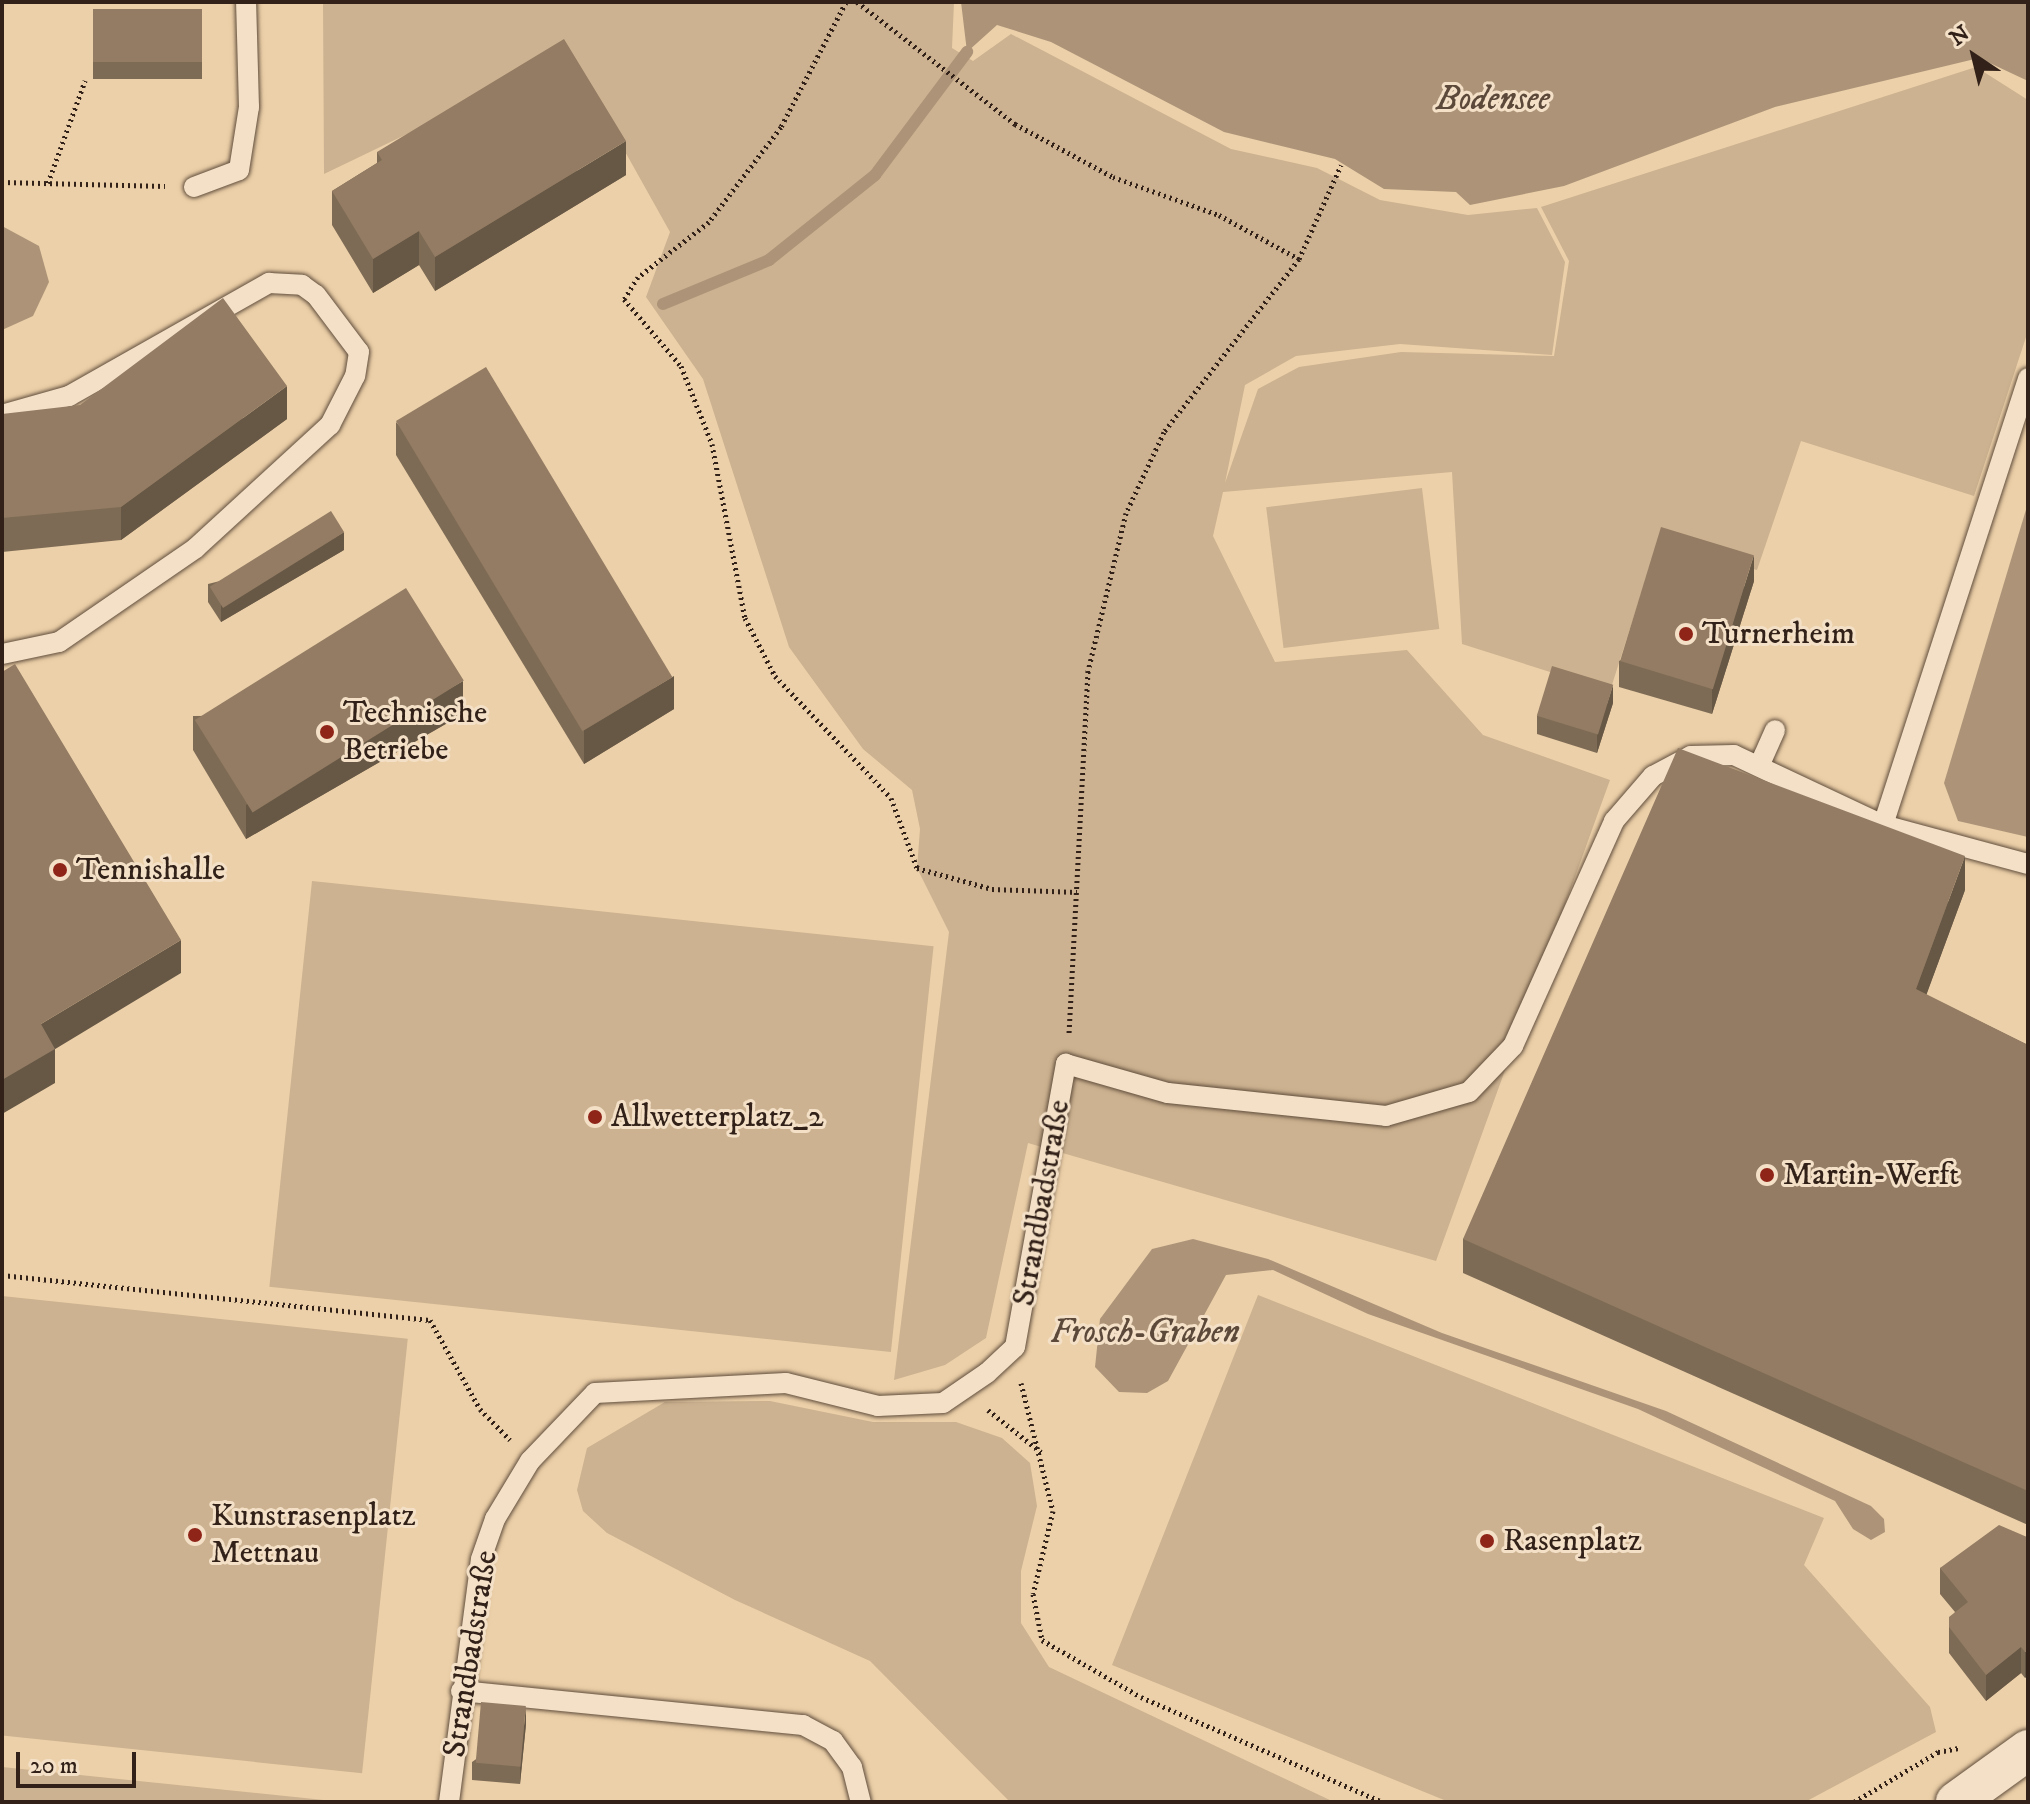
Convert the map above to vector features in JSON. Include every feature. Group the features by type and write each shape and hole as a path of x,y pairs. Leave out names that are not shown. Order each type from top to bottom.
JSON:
{"street":[{"path":"1956,1802 2028,1750"}],"lane":[{"path":"194,187 239,170 249,107 246,2"},
{"path":"2,415 69,396 269,283 302,285 316,295 359,352 330,425 196,548 59,642 2,654"},
{"path":"1883,825 2028,378"},
{"path":"1760,764 1775,730"},
{"name":"Strandbadstraße","path":"449,1802 461,1691 481,1559 495,1519 530,1461 595,1393 786,1383 878,1406 943,1403 1015,1347 1066,1064 1199,1097 1386,1116 1443,1104 1478,1085 1513,1046 1614,821 1632,796 1691,756 1734,755 1760,764 1883,825 2028,864"},
{"path":"461,1691 803,1725 833,1741 852,1767 861,1802"}],"path":[{"path":"846,2 781,127 709,222 638,277 624,299 681,366 712,444 745,618 775,676 891,798 917,868 992,889 1077,891"},
{"path":"857,2 961,85 1113,177 1219,215 1299,259"},
{"path":"48,183 85,81"},
{"path":"1066,1064 1088,671 1126,513 1164,432 1299,259 1341,165"},
{"path":"2,182 194,187"},
{"path":"2,1275 430,1320 480,1409 530,1461"},
{"path":"1015,1347 1044,1457 1053,1511 1033,1594 1042,1640 1052,1651 1382,1802"},
{"path":"943,1403 1002,1416 1044,1457"},
{"path":"1856,1801 1938,1752 1965,1747"}],"shaded area":[{"path":"323,2 954,2 952,48 973,61 1011,34 1231,149 1317,168 1380,200 1468,215 1537,208 1565,262 1552,355 1400,344 1296,356 1245,385 1225,483 1258,389 1299,367 1401,352 1554,356 1569,261 1541,207 1976,67 2028,100 2028,331 1974,496 1801,441 1757,570 1657,544 1610,691 1462,644 1452,472 1223,492 1213,536 1275,662 1407,650 1483,735 1610,780 1436,1261 1028,1143 986,1338 945,1365 894,1380 949,932 917,868 920,829 912,790 863,749 789,647 703,379 646,297 670,232 571,55 324,174"},
{"path":"1422,488 1439,629 1283,648 1266,507"},
{"name":"Allwetterplatz_2","path":"312,881 934,946 891,1352 269,1287"},
{"name":"Rasenplatz","path":"1258,1295 1824,1518 1804,1565 1930,1707 1936,1732 1805,1802 1449,1802 1112,1665"},
{"name":"Kunstrasenplatz Mettnau","path":"2,1296 408,1339 362,1773 2,1735"},
{"path":"770,1401 873,1422 956,1422 1002,1438 1030,1463 1037,1506 1021,1571 1021,1623 1049,1667 1334,1802 1010,1802 870,1661 735,1600 607,1533 583,1511 577,1490 587,1448 665,1402"},
{"path":"2,1767 343,1802 2,1802"}],"water":[{"name":"Bodensee","path":"961,2 2028,2 2028,81 1979,58 1775,107 1564,186 1470,205 1456,192 1384,189 1335,159 1224,132 1051,42 997,25 967,52"},
{"path":"2,226 39,246 49,282 33,316 2,330"},
{"path":"2028,503 2028,837 1958,821 1944,783"},
{"name":"Frosch-Graben","path":"1193,1239 1268,1259 1442,1333 1666,1411 1871,1506 1884,1519 1885,1532 1871,1540 1853,1529 1835,1501 1638,1409 1368,1314 1273,1270 1226,1275 1168,1381 1147,1393 1119,1392 1095,1367 1100,1319 1152,1249"}],"building":[{"path":"93,9 202,9 202,62 93,62"},
{"path":"564,39 626,141 435,257 419,231 373,259 332,191 382,160 377,152"},
{"path":"223,298 287,386 121,507 2,518 2,414 80,405"},
{"path":"486,367 672,677 582,731 396,421"},
{"path":"331,511 344,532 223,608 210,587"},
{"name":"Turnerheim","path":"1661,527 1754,555 1713,689 1620,661"},
{"name":"Technische Betriebe","path":"406,588 464,680 253,812 195,720"},
{"name":"Tennishalle","path":"15,664 181,940 41,1024 55,1049 2,1080 2,672"},
{"path":"1552,666 1613,685 1598,734 1537,716"},
{"name":"Martin-Werft","path":"1678,748 1965,856 1916,989 2028,1045 2028,1491 1463,1239"},
{"path":"1999,1525 2028,1539 2028,1650 2025,1652 2021,1647 1986,1675 1949,1627 1949,1617 1968,1602 1940,1568"},
{"path":"481,1702 526,1706 521,1767 476,1763"}],"waterway":[{"path":"663,304 769,260 875,175 967,52"}],"place":[{"name":"Turnerheim","path":"1686,634"},
{"name":"Technische Betriebe","path":"327,732"},
{"name":"Tennishalle","path":"60,870"},
{"name":"Allwetterplatz_2","path":"595,1117"},
{"name":"Martin-Werft","path":"1767,1175"},
{"name":"Kunstrasenplatz Mettnau","path":"195,1535"},
{"name":"Rasenplatz","path":"1487,1541"}]}
